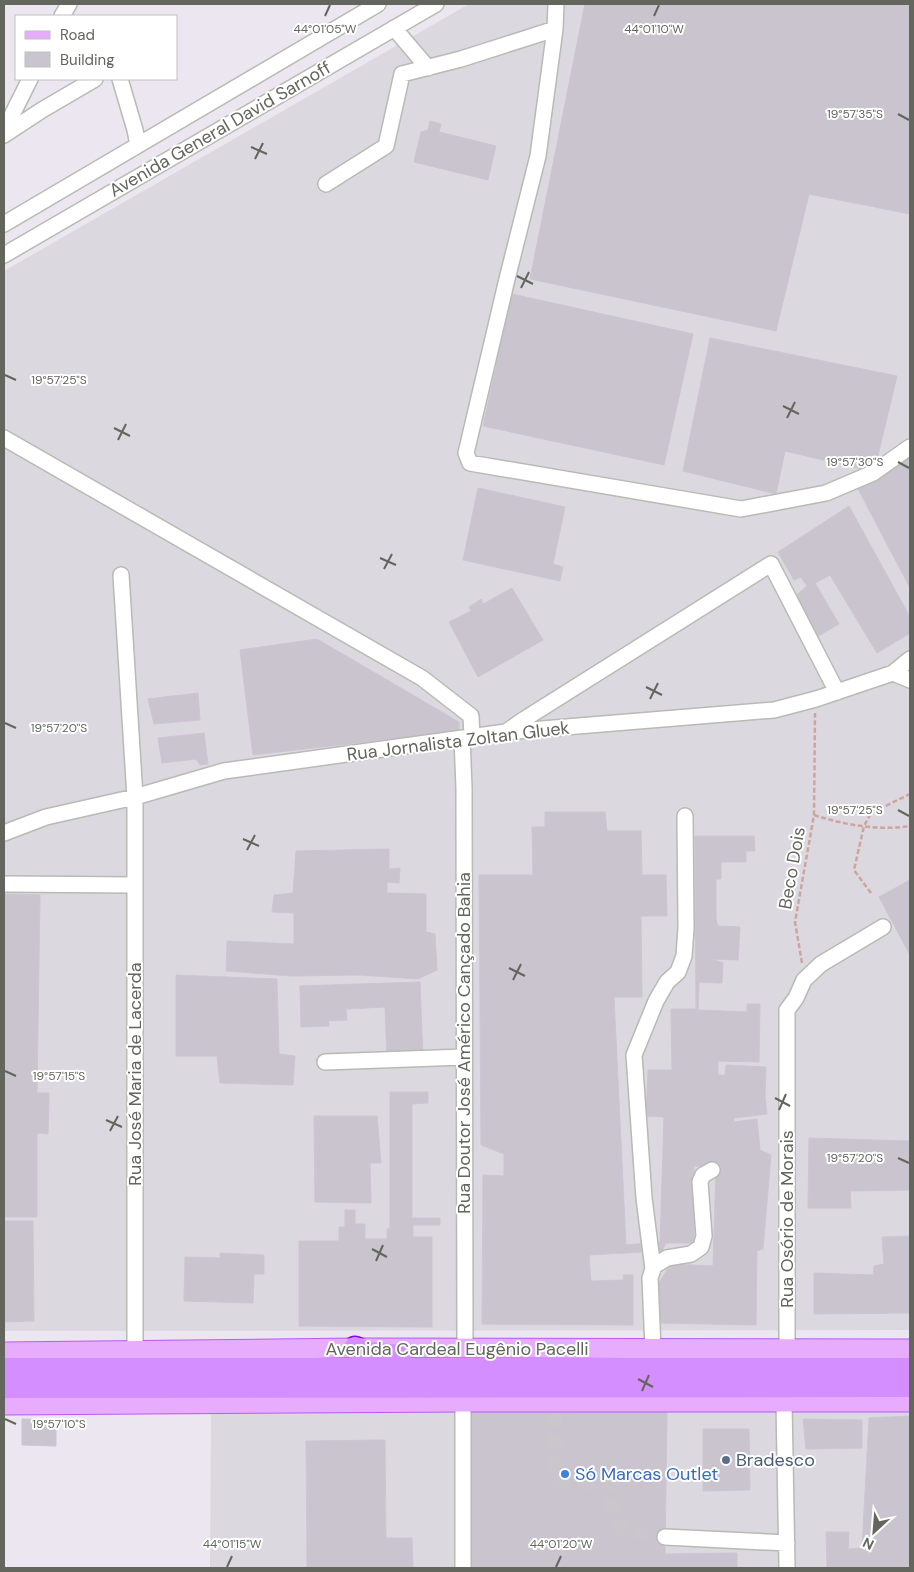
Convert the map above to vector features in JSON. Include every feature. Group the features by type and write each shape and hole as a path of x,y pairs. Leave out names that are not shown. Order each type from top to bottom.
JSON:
{"highway":[{"path":"355,1348 368,1353 505,1364 519,1369"},
{"name":"Avenida Cardeal Eugênio Pacelli","path":"4,1369 245,1378 380,1386 910,1386"},
{"name":"Avenida Cardeal Eugênio Pacelli","path":"4,1388 519,1369 910,1369"},
{"path":"380,1386 463,1402"}],"main road":[{"name":"Avenida Cardeal Eugênio Pacelli","path":"4,1352 355,1348 910,1349"},
{"path":"4,1405 463,1402 555,1406 910,1402"}],"street":[{"name":"Avenida General David Sarnoff","path":"4,224 376,4"},
{"name":"Avenida General David Sarnoff","path":"4,255 436,4"},
{"path":"556,4 555,29 538,156 466,453 470,463 741,509 826,493 873,473 910,447"},
{"path":"394,28 428,68"},
{"path":"326,184 386,146 402,74 461,60 555,29"},
{"path":"4,131 30,80"},
{"path":"4,135 93,80"},
{"path":"120,80 138,145"},
{"name":"Rua Doutor José Américo Cançado Bahia","path":"4,438 422,678 471,716 467,737 464,798 465,1349"},
{"path":"506,732 771,564 837,692"},
{"name":"Rua José Maria de Lacerda","path":"121,575 135,797 135,1351"},
{"name":"Rua Jornalista Zoltan Gluek","path":"4,833 46,817 135,797 224,771 506,732 774,710 816,699 893,673 910,660"},
{"path":"893,673 910,680"},
{"path":"653,1269 644,1198 634,1055 656,1001 667,982 678,972 684,956 686,928 685,816"},
{"path":"4,884 135,885"},
{"name":"Rua Osório de Morais","path":"787,1349 786,1010 796,998 804,980 821,964 883,927"},
{"path":"326,1062 464,1057"},
{"path":"653,1349 650,1278 654,1266 666,1258 691,1254 701,1247 704,1236 700,1182 703,1175 712,1170"},
{"path":"463,1402 464,1568"},
{"path":"784,1403 787,1568"},
{"path":"665,1537 787,1543"}],"path":[{"name":"Beco Dois","path":"804,980 795,922 814,815 816,699"},
{"path":"871,893 854,870 864,826 871,814 910,794"},
{"path":"814,815 843,824 894,828 910,826"}],"shaded area":[{"path":"469,4 910,4 910,1330 4,1331 4,271"},
{"path":"443,1410 910,1411 910,1568 210,1568 211,1413"}],"building":[{"path":"585,4 910,4 910,214 809,194 776,331 530,279"},
{"path":"430,121 441,124 439,132 496,146 488,180 414,162 421,132 428,130"},
{"path":"512,294 693,334 664,465 483,426"},
{"path":"710,338 897,376 874,472 785,451 776,494 683,471"},
{"path":"910,457 910,588 857,487"},
{"path":"478,488 565,507 553,564 563,567 560,581 463,560"},
{"path":"849,506 910,617 910,633 877,653 830,575 815,583 839,624 815,638 792,599 807,586 801,577 794,580 778,552"},
{"path":"512,588 543,640 478,677 449,622 471,611 469,607 481,599 483,604"},
{"path":"317,639 459,722 459,731 253,755 240,650"},
{"path":"198,693 200,720 154,724 148,699"},
{"path":"204,733 208,764 200,765 196,759 162,763 158,738"},
{"path":"545,812 605,812 607,831 641,831 642,875 666,875 667,916 641,916 642,997 614,997 626,1245 660,1242 664,1117 646,1116 648,1070 672,1070 671,1009 696,1009 695,836 754,836 755,851 746,851 746,862 721,862 721,879 716,879 716,919 718,926 740,927 738,960 711,959 723,963 722,983 699,982 698,1010 747,1012 747,1004 760,1004 759,1062 718,1061 718,1075 725,1075 726,1065 766,1067 765,1097 767,1114 734,1118 734,1122 757,1119 760,1150 771,1155 763,1249 757,1251 756,1325 658,1323 658,1284 671,1264 713,1266 716,1167 694,1166 694,1243 666,1243 662,1251 589,1255 591,1281 624,1280 623,1275 633,1275 633,1325 482,1324 483,1175 504,1176 504,1154 481,1145 479,875 533,875 532,827 545,827"},
{"path":"389,849 389,869 400,868 399,883 387,882 387,893 426,894 426,932 435,934 437,970 418,979 360,975 292,976 226,971 227,941 294,944 294,913 272,912 274,895 293,893 296,851"},
{"path":"910,880 910,955 879,897"},
{"path":"4,894 40,895 37,1093 49,1093 48,1134 37,1133 37,1217 4,1217"},
{"path":"176,975 277,979 279,1054 295,1056 293,1085 220,1083 217,1056 176,1056"},
{"path":"420,982 423,1057 387,1059 385,1007 346,1009 347,1020 328,1021 329,1026 301,1027 300,986"},
{"path":"390,1092 428,1092 428,1103 412,1104 412,1218 440,1218 440,1225 413,1225 413,1237 432,1237 432,1327 299,1326 299,1241 339,1241 339,1227 345,1227 345,1210 355,1210 355,1224 365,1224 365,1239 387,1239 387,1229 390,1228"},
{"path":"314,1116 377,1116 381,1163 370,1163 371,1203 315,1202"},
{"path":"809,1138 910,1141 910,1190 850,1191 851,1208 808,1208"},
{"path":"4,1221 33,1221 34,1321 4,1322"},
{"path":"910,1236 910,1313 814,1314 814,1273 873,1275 874,1266 884,1264 882,1237"},
{"path":"220,1253 264,1255 264,1274 254,1274 253,1303 184,1301 185,1257 220,1258"},
{"name":"Só Marcas Outlet","path":"464,1408 667,1411 665,1554 737,1553 737,1568 464,1568"},
{"path":"910,1416 910,1568 827,1568 826,1532 849,1532 848,1549 862,1548 869,1418"},
{"path":"22,1419 56,1420 56,1446 22,1445"},
{"path":"803,1419 862,1420 862,1448 806,1449"},
{"name":"Bradesco","path":"703,1429 749,1429 750,1490 703,1491"},
{"path":"385,1440 386,1538 412,1538 413,1568 307,1568 306,1441"}],"tunnel":[{"path":"555,1411 554,1476 557,1481 607,1483 611,1487 613,1515 622,1527 642,1535 665,1537"}],"place":[{"name":"Bradesco","path":"726,1460"},
{"name":"Só Marcas Outlet","path":"565,1474"}]}
